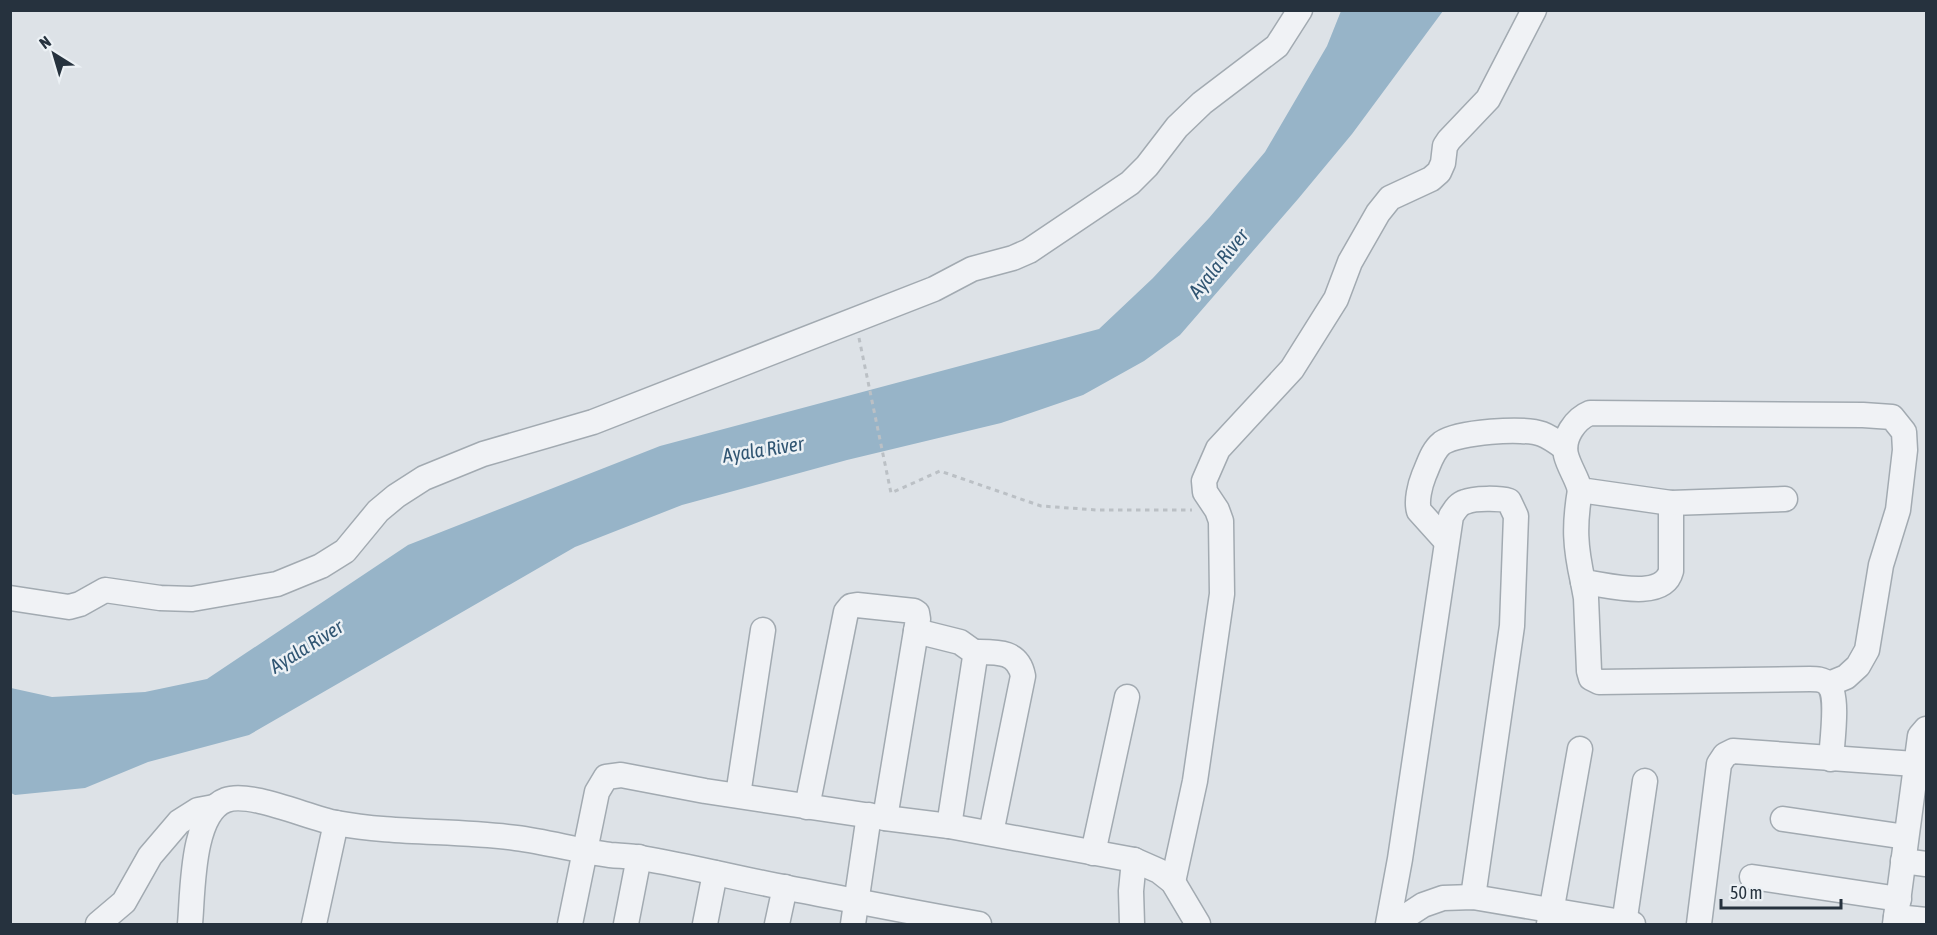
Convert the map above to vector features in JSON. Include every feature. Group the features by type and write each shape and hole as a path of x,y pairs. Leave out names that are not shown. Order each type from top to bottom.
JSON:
{"street":[{"path":"10,598 69,607 80,604 105,590 160,598 192,599 277,584 321,566 345,550 378,511 424,478 483,454 593,422 934,289 972,269 1013,258 1029,251 1130,183 1147,166 1177,127 1202,103 1277,46 1300,10"},
{"path":"1173,882 1195,781 1222,594 1221,520 1205,492 1204,481 1218,449 1292,369 1336,299 1350,262 1378,213 1390,198 1439,172 1443,163 1445,146 1488,99 1534,10"},
{"path":"1829,684 1846,677 1858,666 1867,650 1881,565 1898,510 1905,450 1904,432 1892,417 1863,414 1590,413 1580,417 1574,425 1565,448 1580,490 1575,522 1576,551 1586,598 1591,678 1599,682 1822,680 1829,684 1834,694 1831,759"},
{"path":"1446,541 1419,511 1418,506 1421,483 1432,457 1444,442 1459,436 1524,430 1540,433 1565,448"},
{"path":"1580,490 1671,503 1785,499"},
{"path":"1388,924 1400,859 1451,516 1457,507 1465,502 1502,498 1509,501 1516,516 1512,626 1473,897"},
{"path":"1583,582 1626,589 1653,587 1665,582 1671,571 1671,503"},
{"path":"807,807 846,612 851,606 857,605 914,610 918,616 916,631 853,924"},
{"path":"738,795 763,630"},
{"path":"916,631 960,642 974,652 994,652 1015,658 1021,666 1023,676 991,833"},
{"path":"949,826 974,652"},
{"path":"1093,853 1127,697"},
{"path":"1896,913 1915,862 1906,837 1918,806 1915,764 1920,736 1926,729"},
{"path":"1550,917 1580,749"},
{"path":"1699,924 1719,764 1725,754 1733,751 1915,764"},
{"path":"570,924 597,792 606,777 621,775 674,786 807,807 949,826 1134,860 1159,871 1173,882 1198,924"},
{"path":"1394,924 1423,905 1443,898 1473,897 1550,917 1627,924 1645,781"},
{"path":"98,924 124,902 150,856 179,822 198,810 214,807 226,800 237,798 255,800 336,823 383,830 515,838 639,857 858,900 932,921 979,924"},
{"path":"190,924 196,859 204,822 214,807"},
{"path":"1783,819 1906,837"},
{"path":"314,924 336,823"},
{"path":"626,924 639,857"},
{"path":"1132,924 1131,891 1134,860"},
{"path":"705,924 715,873"},
{"path":"1752,878 1926,920"},
{"path":"777,924 784,887"}],"path":[{"path":"855,319 891,493 940,471 1041,506 1097,510 1217,510"}],"water":[{"name":"Ayala River","path":"1341,11 1443,11 1352,134 1298,199 1180,335 1144,361 1083,395 1001,423 847,460 682,505 575,547 249,735 148,762 85,788 15,795 11,793 11,688 52,697 145,692 207,679 408,545 660,446 1099,329 1153,278 1209,218 1265,152 1327,46"}]}
